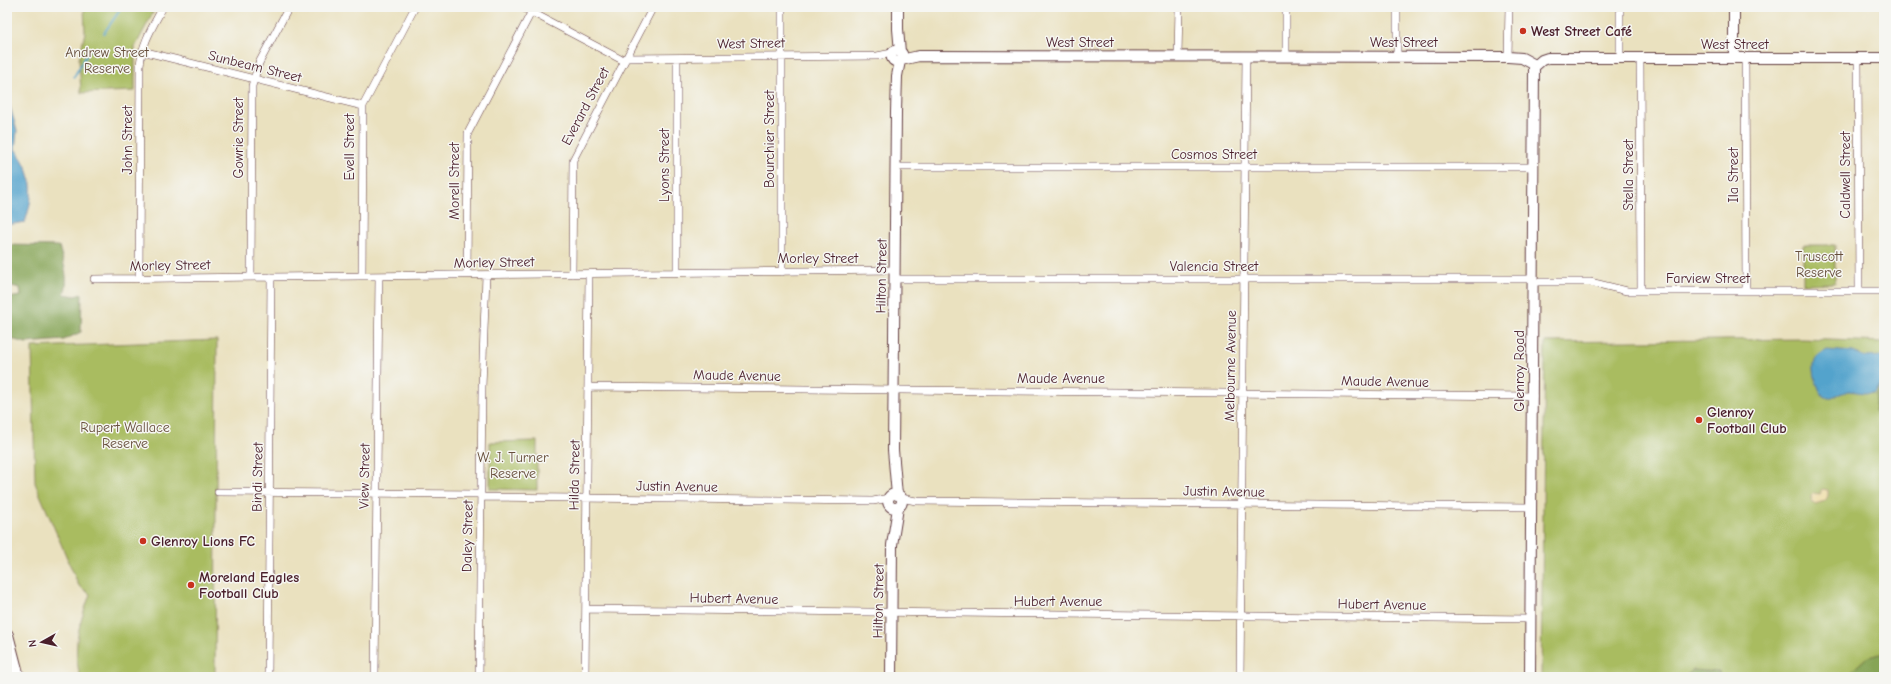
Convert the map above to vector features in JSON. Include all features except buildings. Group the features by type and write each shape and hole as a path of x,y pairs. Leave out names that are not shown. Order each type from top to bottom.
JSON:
{"highway":[{"path":"7,636 18,677"}],"street":[{"name":"John Street","path":"139,279 142,51 163,7"},
{"name":"Gowrie Street","path":"251,277 251,96 253,79 259,63 289,7"},
{"name":"Evell Street","path":"362,276 363,106 415,7"},
{"name":"West Street","path":"522,7 533,10 625,60 877,56 1397,56 1508,57 1522,58 1535,65 1548,58 1884,58"},
{"name":"Everard Street","path":"572,274 573,160 653,7"},
{"name":"Bourchier Street","path":"782,7 782,272"},
{"name":"Hilton Street","path":"891,677 895,501 893,450 898,7"},
{"path":"1178,56 1179,7"},
{"path":"1286,7 1286,56"},
{"path":"1397,56 1398,7"},
{"path":"1508,57 1509,7"},
{"path":"1620,7 1620,59"},
{"path":"1734,7 1734,58"},
{"name":"Morell Street","path":"467,275 468,133 533,10"},
{"name":"Sunbeam Street","path":"142,51 363,106"},
{"name":"Melbourne Avenue","path":"1240,677 1246,56"},
{"name":"Lyons Street","path":"677,58 677,273"},
{"name":"Stella Street","path":"1640,58 1641,291"},
{"name":"Ila Street","path":"1745,58 1746,291"},
{"name":"Caldwell Street","path":"1858,58 1859,291"},
{"name":"Glenroy Road","path":"1530,677 1533,396 1532,167 1533,71 1535,65"},
{"name":"Cosmos Street","path":"896,168 1532,167"},
{"name":"Morley Street","path":"94,279 782,272 895,275"},
{"name":"Hilda Street","path":"585,677 589,274"},
{"name":"Daley Street","path":"479,677 482,387 486,275"},
{"name":"Valencia Street","path":"895,275 1244,279 1533,280"},
{"name":"View Street","path":"374,677 379,276"},
{"name":"Bindi Street","path":"268,677 271,277"},
{"name":"Farview Street","path":"1533,280 1590,282 1628,291 1884,291"},
{"name":"Maude Avenue","path":"588,387 1533,396"},
{"name":"Justin Avenue","path":"218,492 481,495 587,498 1531,507"},
{"name":"Hubert Avenue","path":"586,609 1530,619"}],"green space":[{"name":"Andrew Street Reserve","path":"84,7 156,7 135,47 135,91 81,93 79,59 85,32"},
{"path":"7,245 59,246 66,276 66,288 64,294 75,296 82,294 81,332 64,340 26,343 7,338 7,298 21,296 20,288 7,285"},
{"name":"Truscott Reserve","path":"1803,245 1835,245 1835,283 1803,284"},
{"path":"1803,339 1884,342 1884,677 1541,677 1545,342"},
{"name":"Rupert Wallace Reserve","path":"217,340 215,677 80,677 77,654 78,635 90,594 79,586 35,483 32,347"},
{"path":"1884,384 1884,422 1874,411 1876,396"},
{"name":"W. J. Turner Reserve","path":"537,441 537,490 490,489 490,442"},
{"path":"1884,653 1884,676 1845,677 1866,658"},
{"path":"1693,670 1719,672 1720,677 1684,677"}],"sand":[{"path":"1822,489 1828,490 1828,496 1825,501 1815,504 1812,502 1811,496 1813,493 1819,494"}],"water":[{"path":"7,102 9,103 17,131 15,149 26,166 31,184 31,192 25,222 7,225"},
{"path":"1827,350 1853,352 1866,357 1884,356 1884,378 1875,394 1848,391 1829,398 1824,398 1816,380 1814,364 1817,357"}],"waterway":[{"path":"104,33 122,7"},
{"path":"74,77 90,49"}],"place":[{"name":"West Street Café","path":"1523,31"},
{"name":"Glenroy Football Club","path":"1699,420"},
{"name":"Glenroy Lions FC","path":"143,541"},
{"name":"Moreland Eagles Football Club","path":"191,585"}]}
